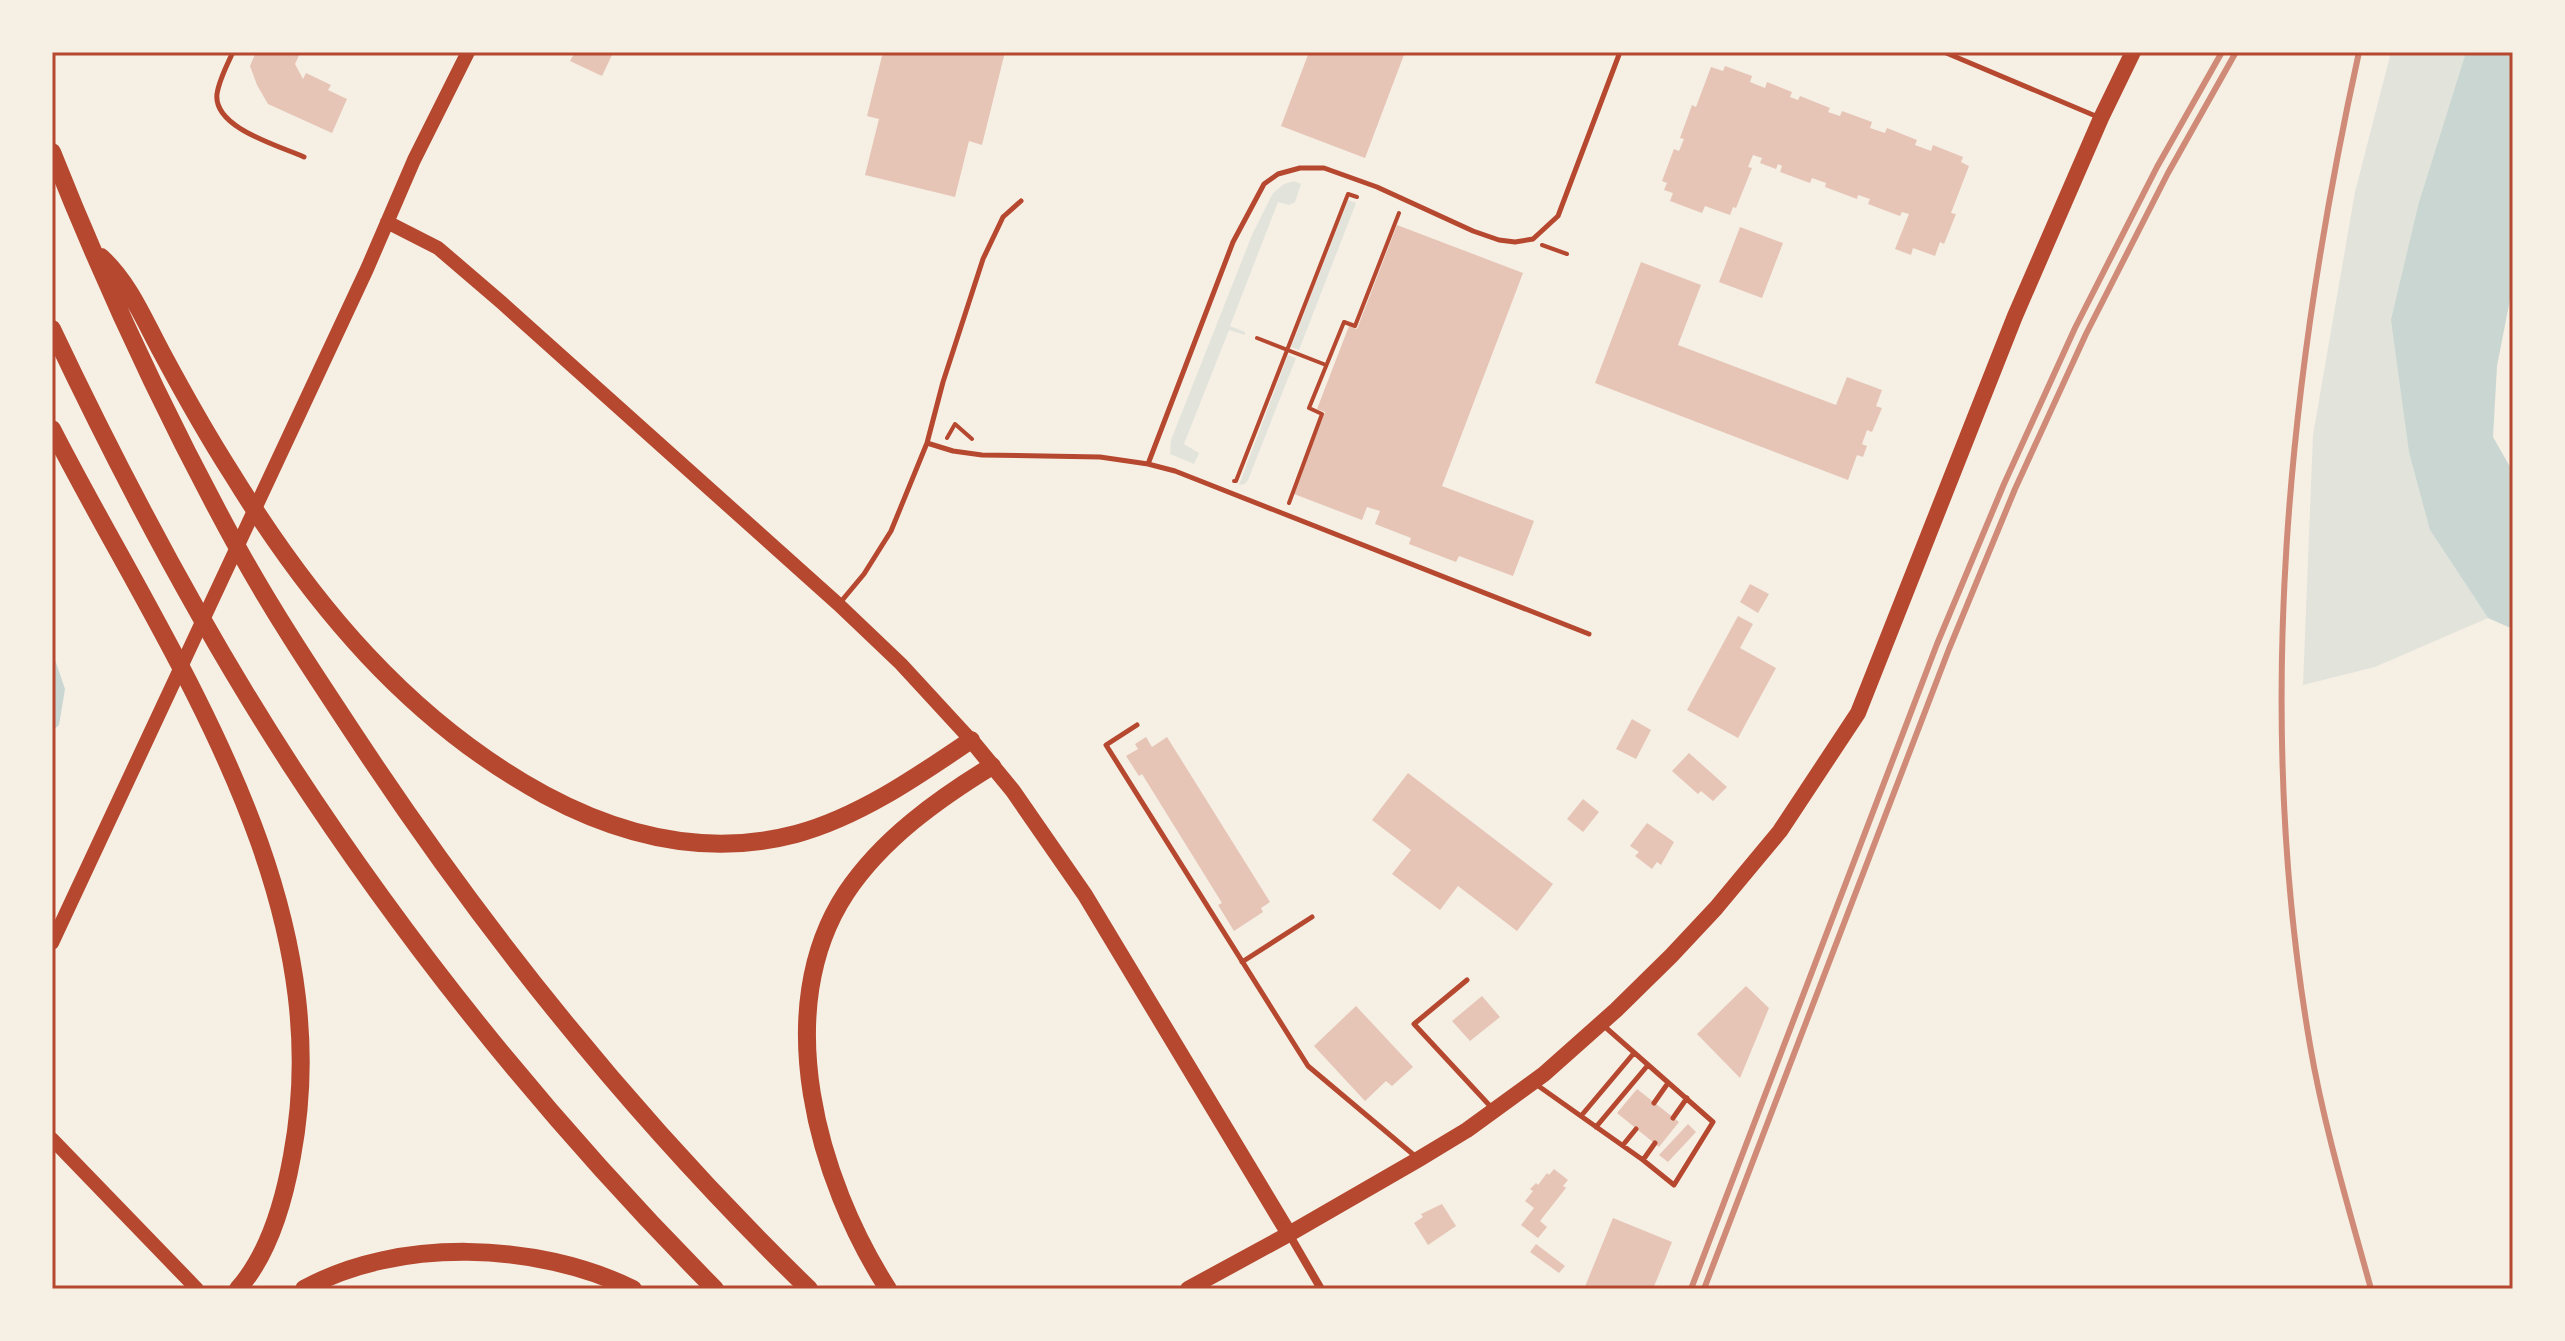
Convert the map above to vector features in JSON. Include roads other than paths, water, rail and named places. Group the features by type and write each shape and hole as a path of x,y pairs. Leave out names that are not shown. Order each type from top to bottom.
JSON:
{"highway":[{"path":"52,152 145,365 218,511 261,588 382,776 508,951 592,1053 667,1140 809,1289"},
{"path":"92,249 127,288 196,416 233,477 315,596 357,645 441,727 480,756 558,802 602,822 642,835 718,845 757,842 797,834 858,809 935,765 971,740"},
{"path":"52,329 183,586 319,809 453,992 577,1142 715,1289"},
{"path":"52,429 204,711 241,789 267,869 291,962 302,1046 298,1118 285,1189 261,1254 238,1289"},
{"path":"888,1289 857,1235 817,1124 808,1054 812,982 829,924 859,876 886,846 915,821 954,789 992,766"},
{"path":"304,1289 372,1263 415,1255 457,1252 548,1261 590,1272 633,1289"}],"main road":[{"path":"52,943 270,478 414,160 468,52"},
{"path":"1188,1289 1419,1159 1533,1082 1602,1024 1671,956 1750,869 1810,788 1858,713 2015,316 2133,52"},
{"path":"387,222 429,242 446,254 838,604 901,664 971,740 1055,850 1092,906 1289,1234"},
{"path":"52,1139 197,1289"}],"street":[{"path":"1289,1234 1321,1289"}],"lane":[{"path":"233,52 217,92 222,113 234,126 304,157"},
{"path":"1148,464 1233,242 1264,184 1278,174 1300,168 1324,168 1377,187 1499,240 1515,242 1533,239 1558,216 1620,52"},
{"path":"1944,52 2101,118"},
{"path":"838,604 864,574 891,531 927,443 943,382 983,259 1003,217 1021,201"},
{"path":"927,443 982,455 1100,457 1175,471 1589,634"},
{"path":"1137,725 1106,745 1308,1066 1419,1159"},
{"path":"1242,962 1312,917"},
{"path":"1467,980 1414,1024 1494,1111"},
{"path":"1533,1082 1674,1185 1713,1122 1602,1024"},
{"path":"1581,1116 1635,1053"},
{"path":"1596,1127 1648,1065"},
{"path":"1654,1103 1668,1083"},
{"path":"1673,1118 1687,1098"},
{"path":"1623,1145 1636,1129"},
{"path":"1643,1160 1655,1143"}],"railway":[{"path":"1691,1289 1937,644 2004,484 2075,328 2157,167 2222,52"},
{"path":"1704,1289 1949,649 2015,489 2086,334 2168,173 2236,52"},
{"path":"2359,52 2313,298 2297,422 2286,546 2282,671 2284,796 2293,921 2310,1045 2330,1137 2371,1289"}]}
